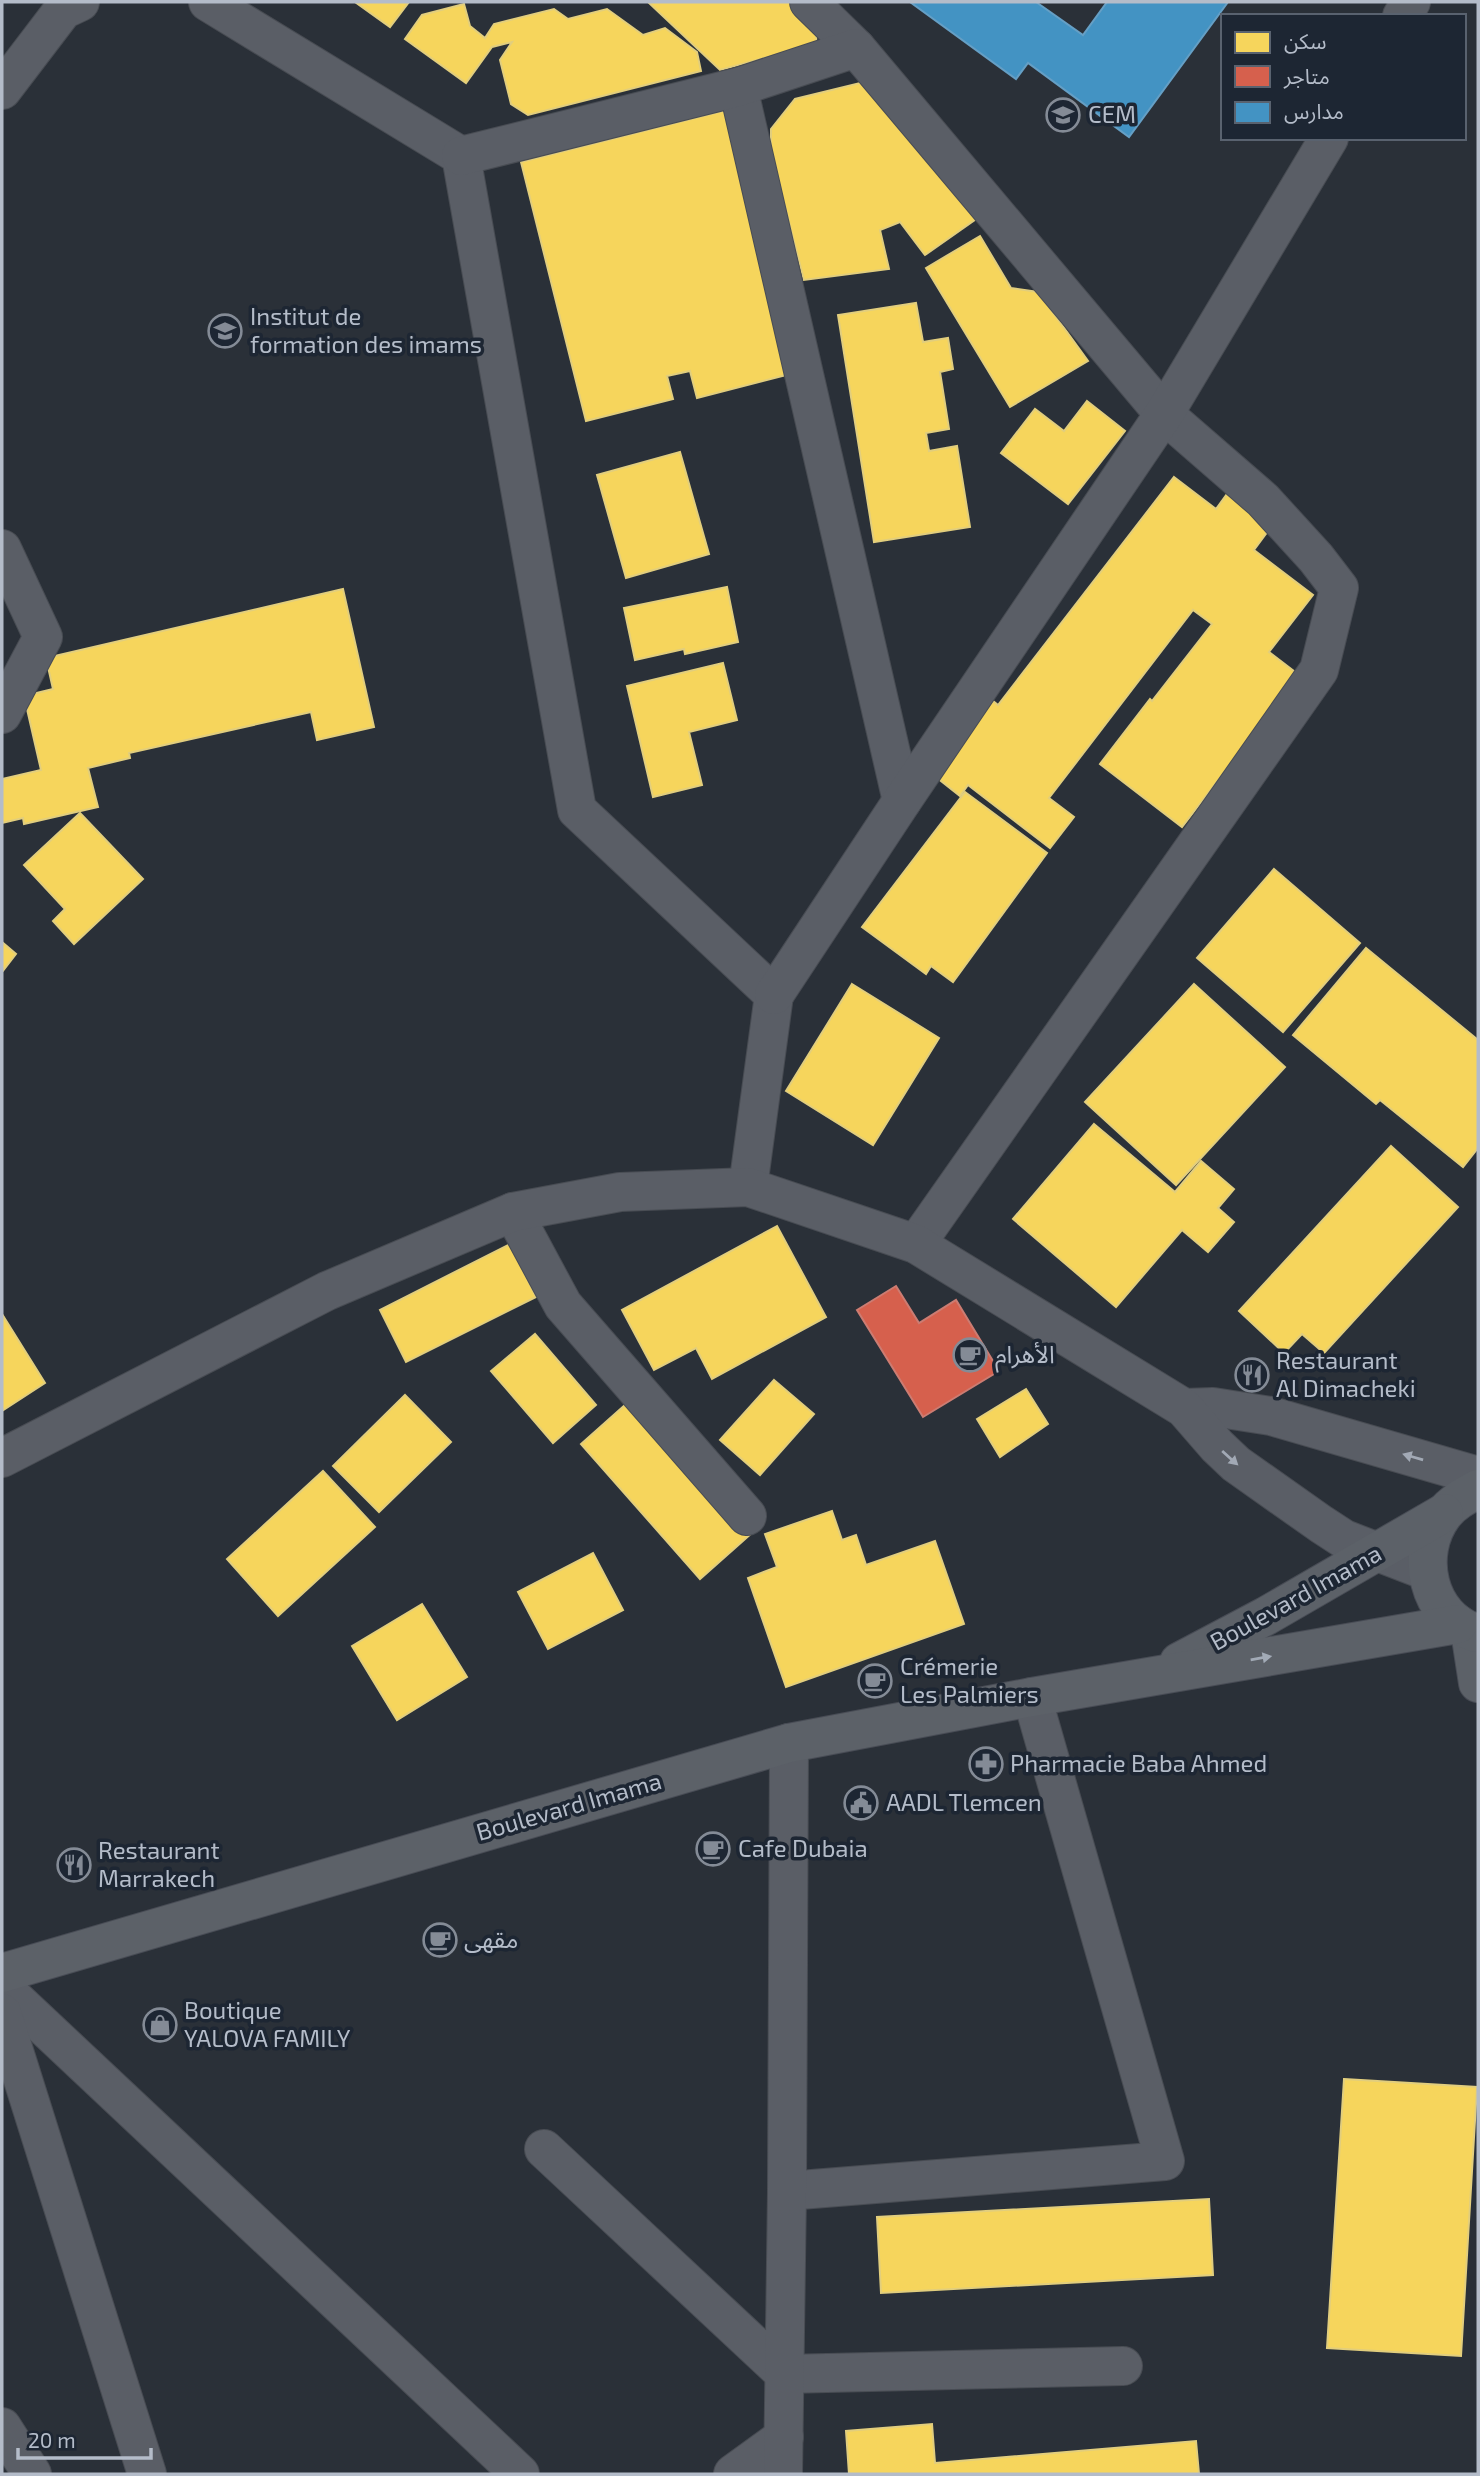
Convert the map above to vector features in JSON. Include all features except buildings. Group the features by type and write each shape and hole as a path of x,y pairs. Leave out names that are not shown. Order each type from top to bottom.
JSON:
{"main road":[{"name":"Boulevard Imama","path":"1146,1679 1379,1553 1478,1489"},
{"path":"1444,1513 1433,1531 1427,1550 1427,1571 1433,1591 1443,1609 1469,1630 1478,1683"},
{"name":"Boulevard Imama","path":"2,1973 789,1744 1032,1697 1469,1630"}],"street":[{"path":"2,90 64,10 80,2"},
{"path":"208,2 461,156 738,87 856,48"},
{"path":"809,2 856,48 1164,414 1263,500 1317,558 1339,588 1319,670 916,1244"},
{"path":"738,87 902,801"},
{"path":"748,1187 774,995 1164,414 1328,140"},
{"path":"461,156 577,810 774,995"},
{"path":"2,548 43,637 2,714"},
{"path":"2,1458 327,1291 513,1212 620,1192 748,1187 916,1244 1184,1408 1236,1464 1344,1539 1427,1571"},
{"path":"513,1212 563,1305 747,1516"},
{"path":"1184,1408 1213,1407 1271,1416 1478,1476"},
{"path":"787,2191 1164,2161 1032,1697"},
{"path":"733,2474 784,2456 789,1744"},
{"path":"2,1987 520,2474"},
{"path":"2,2013 147,2474"},
{"path":"544,2149 785,2374 1123,2366"},
{"path":"2,2427 32,2474"}],"place":[{"name":"CEM","path":"1063,115"},
{"name":"Institut de formation des imams","path":"225,331"},
{"name":"الأهرام","path":"970,1355"},
{"name":"Restaurant Al Dimacheki","path":"1252,1375"},
{"name":"Crémerie Les Palmiers","path":"875,1681"},
{"name":"Pharmacie Baba Ahmed","path":"986,1764"},
{"name":"AADL Tlemcen","path":"861,1803"},
{"name":"Cafe Dubaia","path":"713,1849"},
{"name":"Restaurant Marrakech","path":"74,1865"},
{"name":"مقهى","path":"440,1940"},
{"name":"Boutique YALOVA FAMILY","path":"160,2025"}]}
